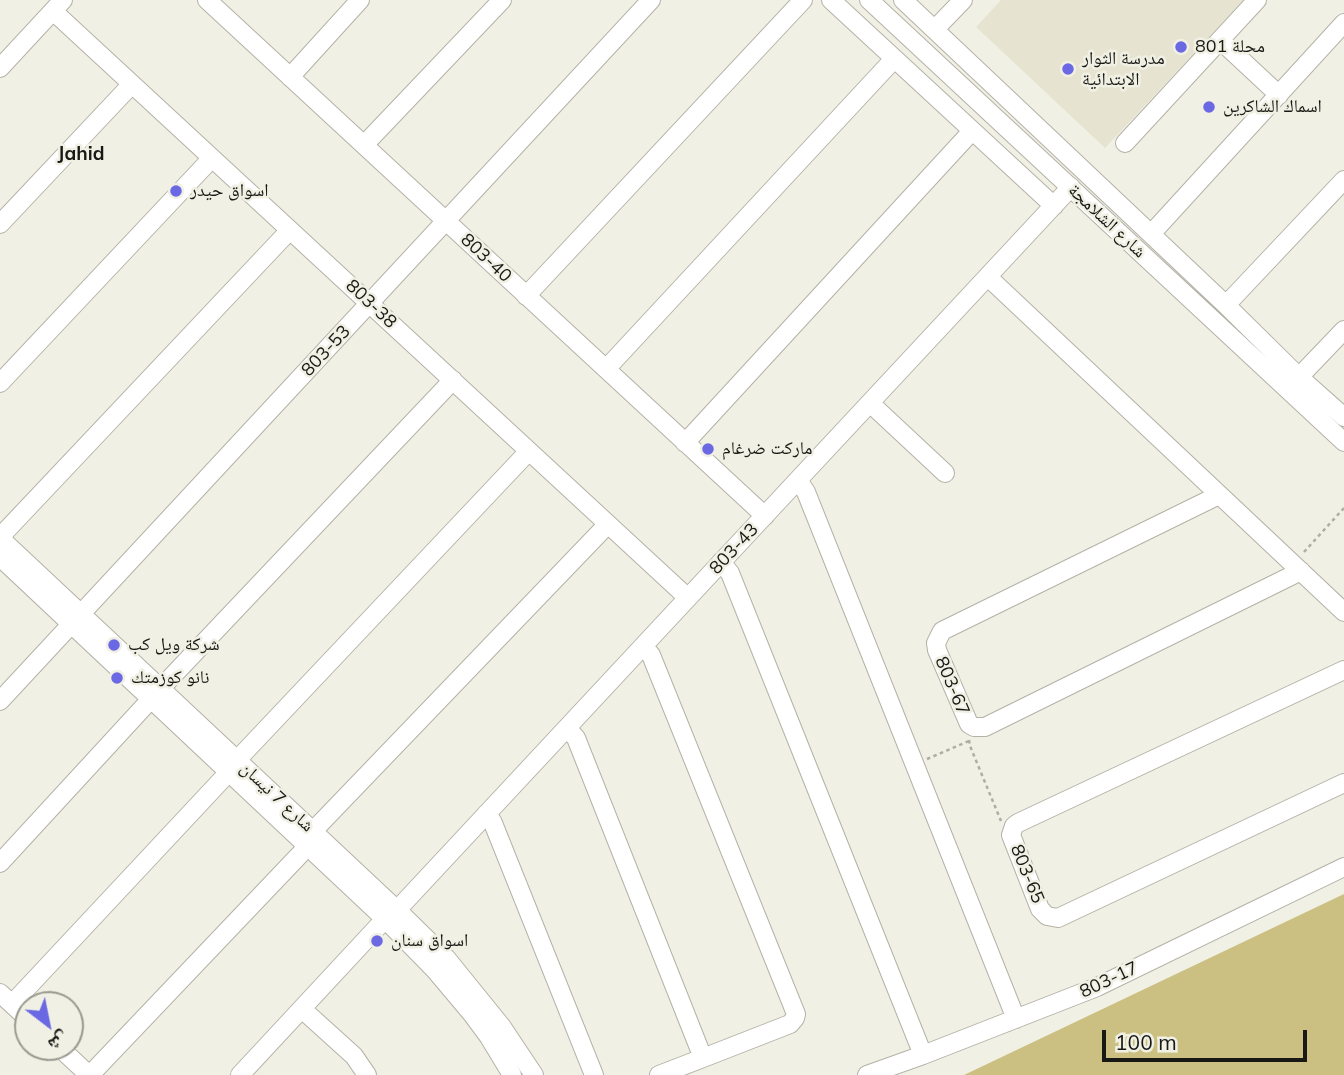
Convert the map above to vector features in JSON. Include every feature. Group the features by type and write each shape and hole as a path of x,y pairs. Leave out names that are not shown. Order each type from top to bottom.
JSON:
{"street":[{"name":"803-40","path":"208,0 765,516"},
{"path":"290,77 360,0"},
{"path":"364,145 502,0"},
{"name":"803-53","path":"0,701 651,0"},
{"path":"526,296 803,0"},
{"path":"831,0 1054,206"},
{"name":"شارع الشلامجة","path":"869,0 1344,442"},
{"name":"شارع الشلامجة","path":"904,0 1344,417"},
{"path":"935,29 963,0"},
{"path":"1125,143 1256,0"},
{"path":"0,68 58,5"},
{"name":"803-38","path":"58,5 132,84 688,598"},
{"path":"1151,234 1344,23"},
{"path":"1220,40 1279,94"},
{"path":"606,369 894,59"},
{"path":"0,224 132,84"},
{"path":"685,443 972,131"},
{"path":"0,383 212,158"},
{"path":"1226,305 1344,180"},
{"name":"803-43","path":"240,1075 1071,187"},
{"path":"0,537 290,230"},
{"path":"988,277 1344,612"},
{"path":"1299,377 1344,330"},
{"path":"0,863 453,380"},
{"path":"870,403 945,473"},
{"path":"6,998 233,766 529,451"},
{"path":"799,480 1016,1019"},
{"name":"803-67","path":"1219,495 942,631 936,643 937,650 972,734 1297,568"},
{"path":"74,1061 89,1075 608,524"},
{"name":"شارع 7 نيسان","path":"0,537 76,619"},
{"name":"شارع 7 نيسان","path":"0,557 76,619 466,981 502,1027 534,1075"},
{"path":"721,562 730,573 923,1055"},
{"path":"643,646 650,656 796,1010 795,1018 790,1024 659,1075"},
{"name":"803-65","path":"1344,670 1018,823 1012,831 1012,840 1040,909 1047,916 1058,918 1344,783"},
{"path":"567,728 576,738 704,1058"},
{"path":"487,813 594,1075"},
{"name":"803-17","path":"867,1075 1097,987 1344,867"},
{"name":"شارع 7 نيسان","path":"391,914 472,1014 512,1075"},
{"path":"302,1009 354,1056 367,1075"}],"path":[{"path":"1297,568 1344,508"},
{"path":"915,765 972,734"},
{"path":"972,734 970,746 1000,820 1012,831"}],"shaded area":[{"path":"1001,0 1244,0 1105,148 976,27"},
{"path":"1344,894 1344,1075 964,1075"}],"place":[{"name":"محلة 801","path":"1181,47"},
{"name":"مدرسة الثوار الابتدائية","path":"1068,69"},
{"name":"اسماك الشاكرين","path":"1209,107"},
{"name":"اسواق حيدر","path":"176,191"},
{"name":"ماركت ضرغام","path":"708,449"},
{"name":"شركة ويل كب","path":"114,645"},
{"name":"نانو كوزمتك","path":"117,678"},
{"name":"اسواق سنان","path":"377,941"}],"district":[{"name":"Jahid","path":"81,154"}]}
